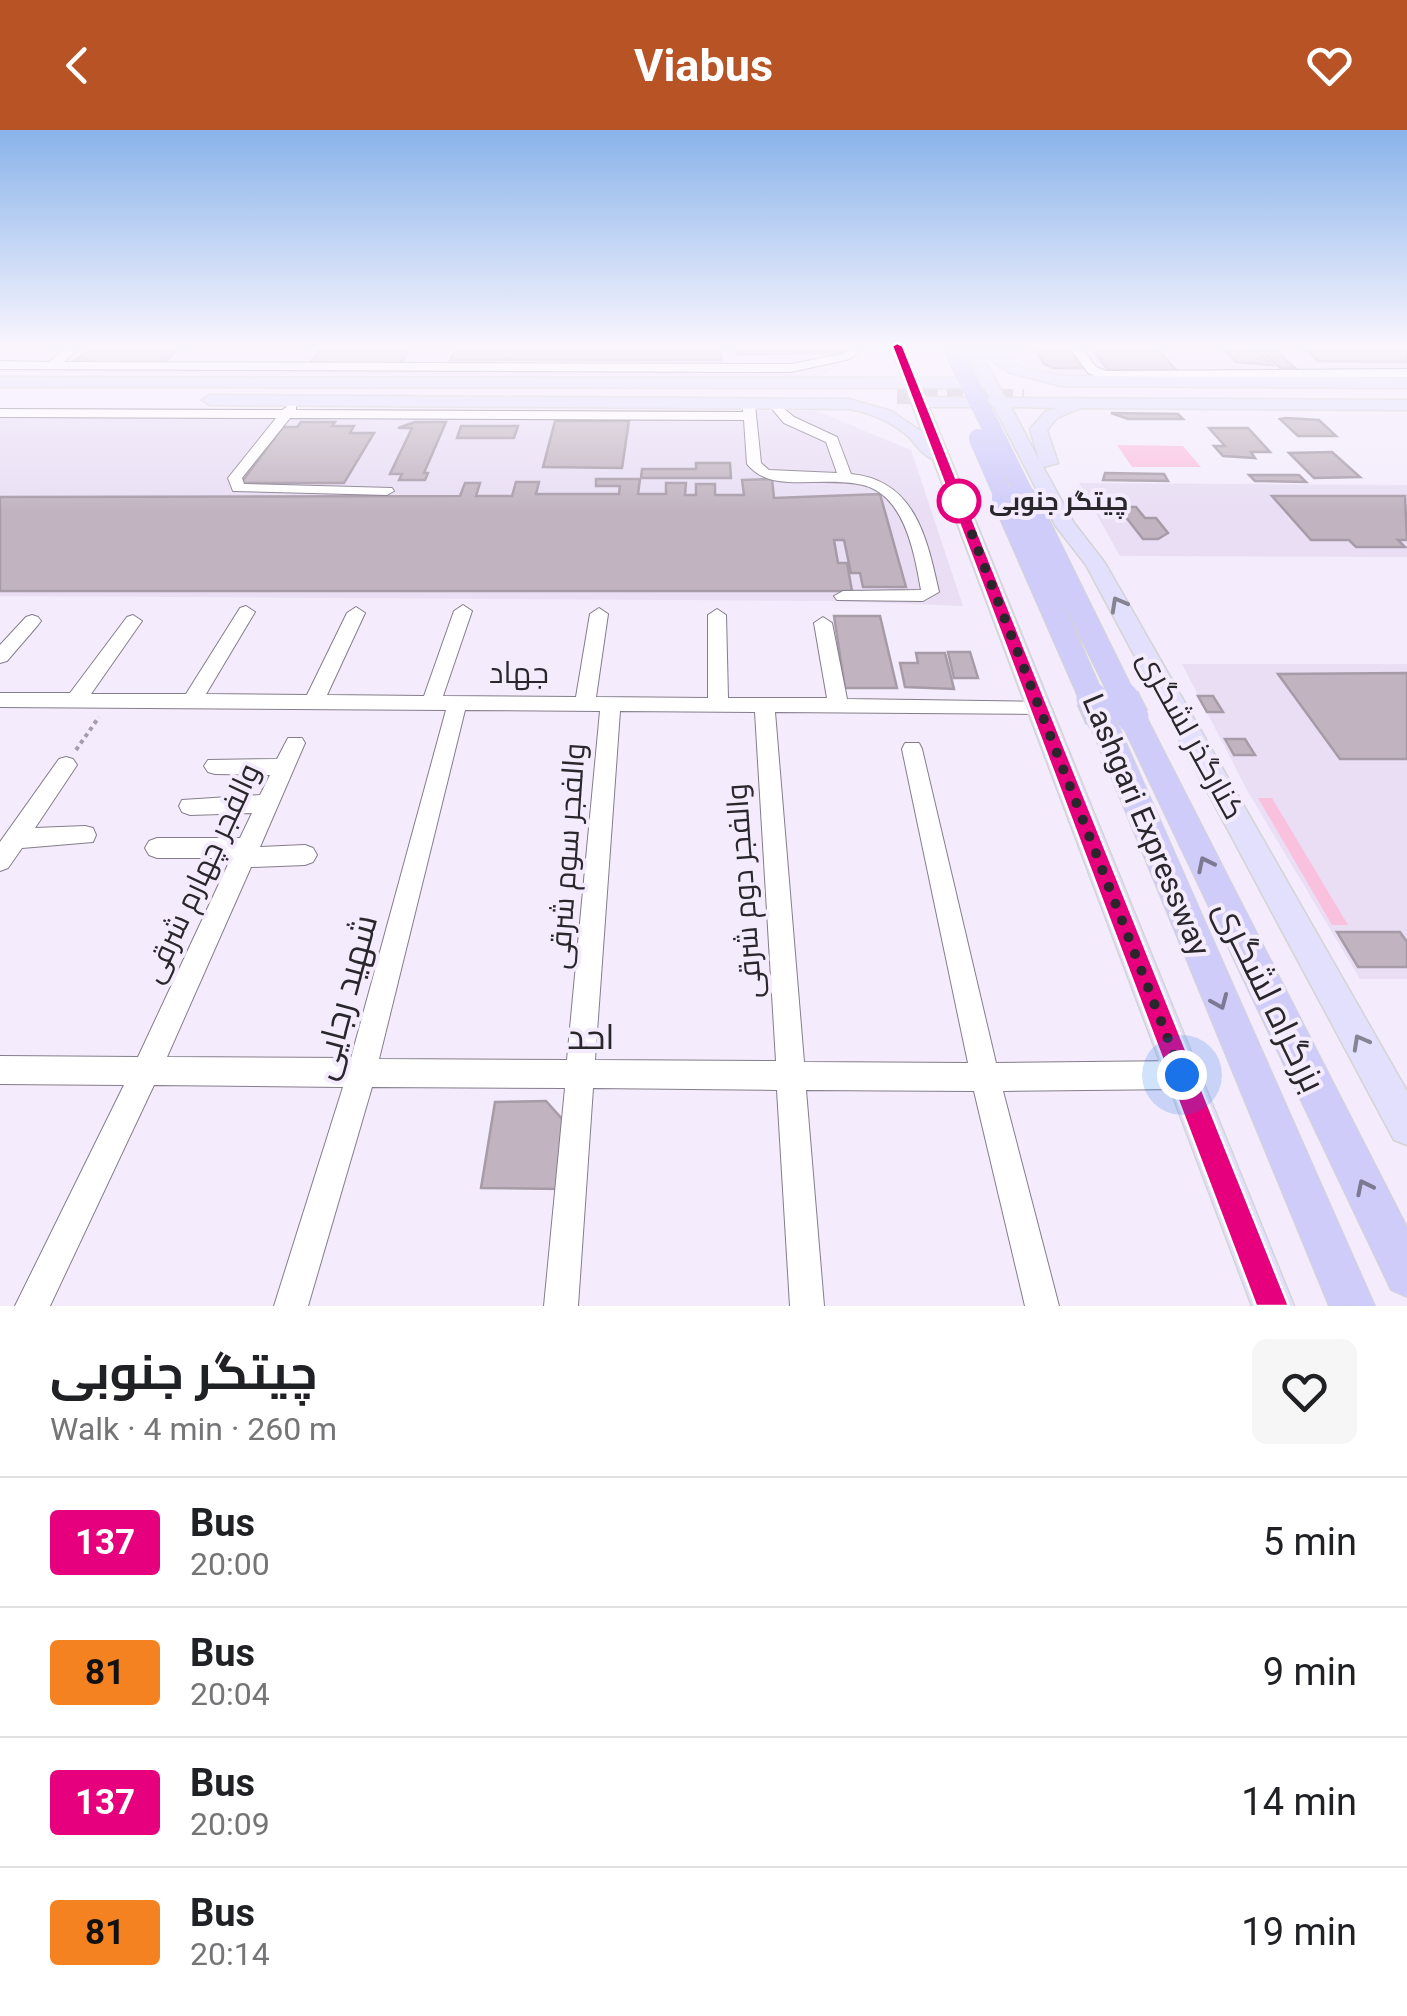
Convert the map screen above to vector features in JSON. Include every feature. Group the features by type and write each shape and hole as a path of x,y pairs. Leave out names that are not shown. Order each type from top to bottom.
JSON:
{"highway":[{"name":"Lashgari Expressway","path":"961,401 1117,718"},
{"name":"Lashgari Expressway","path":"975,401 1117,718 1352,1306"},
{"name":"بزرگراه لشگری","path":"1117,718 1407,1274"}],"main road":[{"path":"200,401 290,409 750,409 772,403 849,404 886,414 916,434 951,480"},
{"path":"911,401 951,480 1273,1306"},
{"path":"983,401 1102,404 1407,401"},
{"name":"کنارگذر لشگری","path":"1002,403 1065,525 1096,563 1407,1127"},
{"path":"1096,563 1042,448 1038,429 1059,410 1102,404"},
{"path":"969,527 967,493 940,420 946,413 979,413 999,423 1038,494 1065,525"}],"street":[{"path":"772,403 789,420 832,440 845,476"},
{"path":"0,413 290,409"},
{"path":"290,409 235,478 238,488 387,491"},
{"path":"750,409 754,464 758,471 772,476 845,476 882,485 900,502 930,592 923,596 843,596"},
{"name":"شهید رجایی","path":"291,1306 361,1074 464,611"},
{"path":"192,701 246,612"},
{"path":"314,702 356,613"},
{"path":"584,703 598,614"},
{"path":"717,615 718,704"},
{"path":"0,656 32,621"},
{"path":"76,700 133,621"},
{"path":"824,623 838,704"},
{"name":"جهاد","path":"0,700 1039,707"},
{"name":"والفجر سوم شرقی","path":"561,1306 611,703"},
{"name":"والفجر دوم شرقی","path":"764,704 807,1306"},
{"name":"والفجر چهارم شرقی","path":"32,1306 146,1071 296,743"},
{"path":"912,749 985,1077 1042,1306"},
{"path":"0,861 66,764"},
{"path":"215,766 285,767"},
{"path":"190,806 268,804"},
{"path":"15,839 85,835"},
{"path":"158,848 305,855"},
{"name":"احد","path":"0,1070 1182,1075"}],"path":[{"path":"66,764 110,700"}],"shaded area":[{"path":"0,408 817,411 911,450 963,606 835,601 0,596"},
{"path":"1117,445 1183,446 1201,467 1132,467"},
{"path":"1079,483 1407,485 1407,557 1120,556"},
{"path":"1182,664 1407,664 1407,979 1360,979 1248,792"},
{"path":"1258,798 1272,798 1348,925 1332,925"}],"building":[{"path":"1111,413 1178,414 1183,419 1128,419"},
{"path":"1280,419 1319,420 1336,436 1298,436"},
{"path":"555,421 629,421 622,468 543,467"},
{"path":"301,422 335,422 332,426 354,426 350,433 374,433 344,483 241,483 283,427 297,427"},
{"path":"415,422 446,422 424,473 428,473 425,480 399,480 402,474 390,474 412,428 398,428"},
{"path":"461,426 518,426 514,438 457,438"},
{"path":"1209,428 1248,428 1270,452 1251,452 1255,458 1223,456 1214,446 1225,446"},
{"path":"1332,452 1360,477 1314,478 1289,453"},
{"path":"696,463 730,463 731,478 641,478 642,469 696,469"},
{"path":"1105,473 1164,474 1168,481 1103,480"},
{"path":"1249,475 1299,475 1306,482 1255,481"},
{"path":"596,479 640,479 638,494 666,494 666,483 686,483 685,495 696,495 696,484 715,484 715,495 744,495 742,480 772,479 774,498 880,494 906,587 863,587 860,573 851,573 844,540 834,540 838,563 847,563 852,591 0,591 0,497 460,496 465,483 480,483 476,496 512,496 516,482 539,482 536,494 619,494 620,486 596,486"},
{"path":"1272,496 1405,496 1407,540 1398,540 1405,547 1356,547 1349,540 1311,540"},
{"path":"1118,507 1136,507 1145,518 1156,518 1168,533 1158,539 1143,539"},
{"path":"834,616 880,616 897,688 845,688"},
{"path":"948,652 970,652 978,678 954,678"},
{"path":"916,653 945,653 954,689 905,687 900,663 918,663"},
{"path":"1407,673 1407,759 1340,759 1278,674"},
{"path":"1198,696 1213,696 1223,712 1207,712"},
{"path":"1225,739 1245,739 1255,755 1234,755"},
{"path":"1337,932 1400,932 1407,942 1407,967 1358,967"},
{"path":"546,1101 563,1120 559,1189 481,1188 495,1102"}],"bus line":[{"name":"137","path":"920,401 1273,1306"}],"place":[{"name":"چیتگر جنوبی","path":"959,501"}],"route":[{"path":"959,501 1182,1075"}]}
